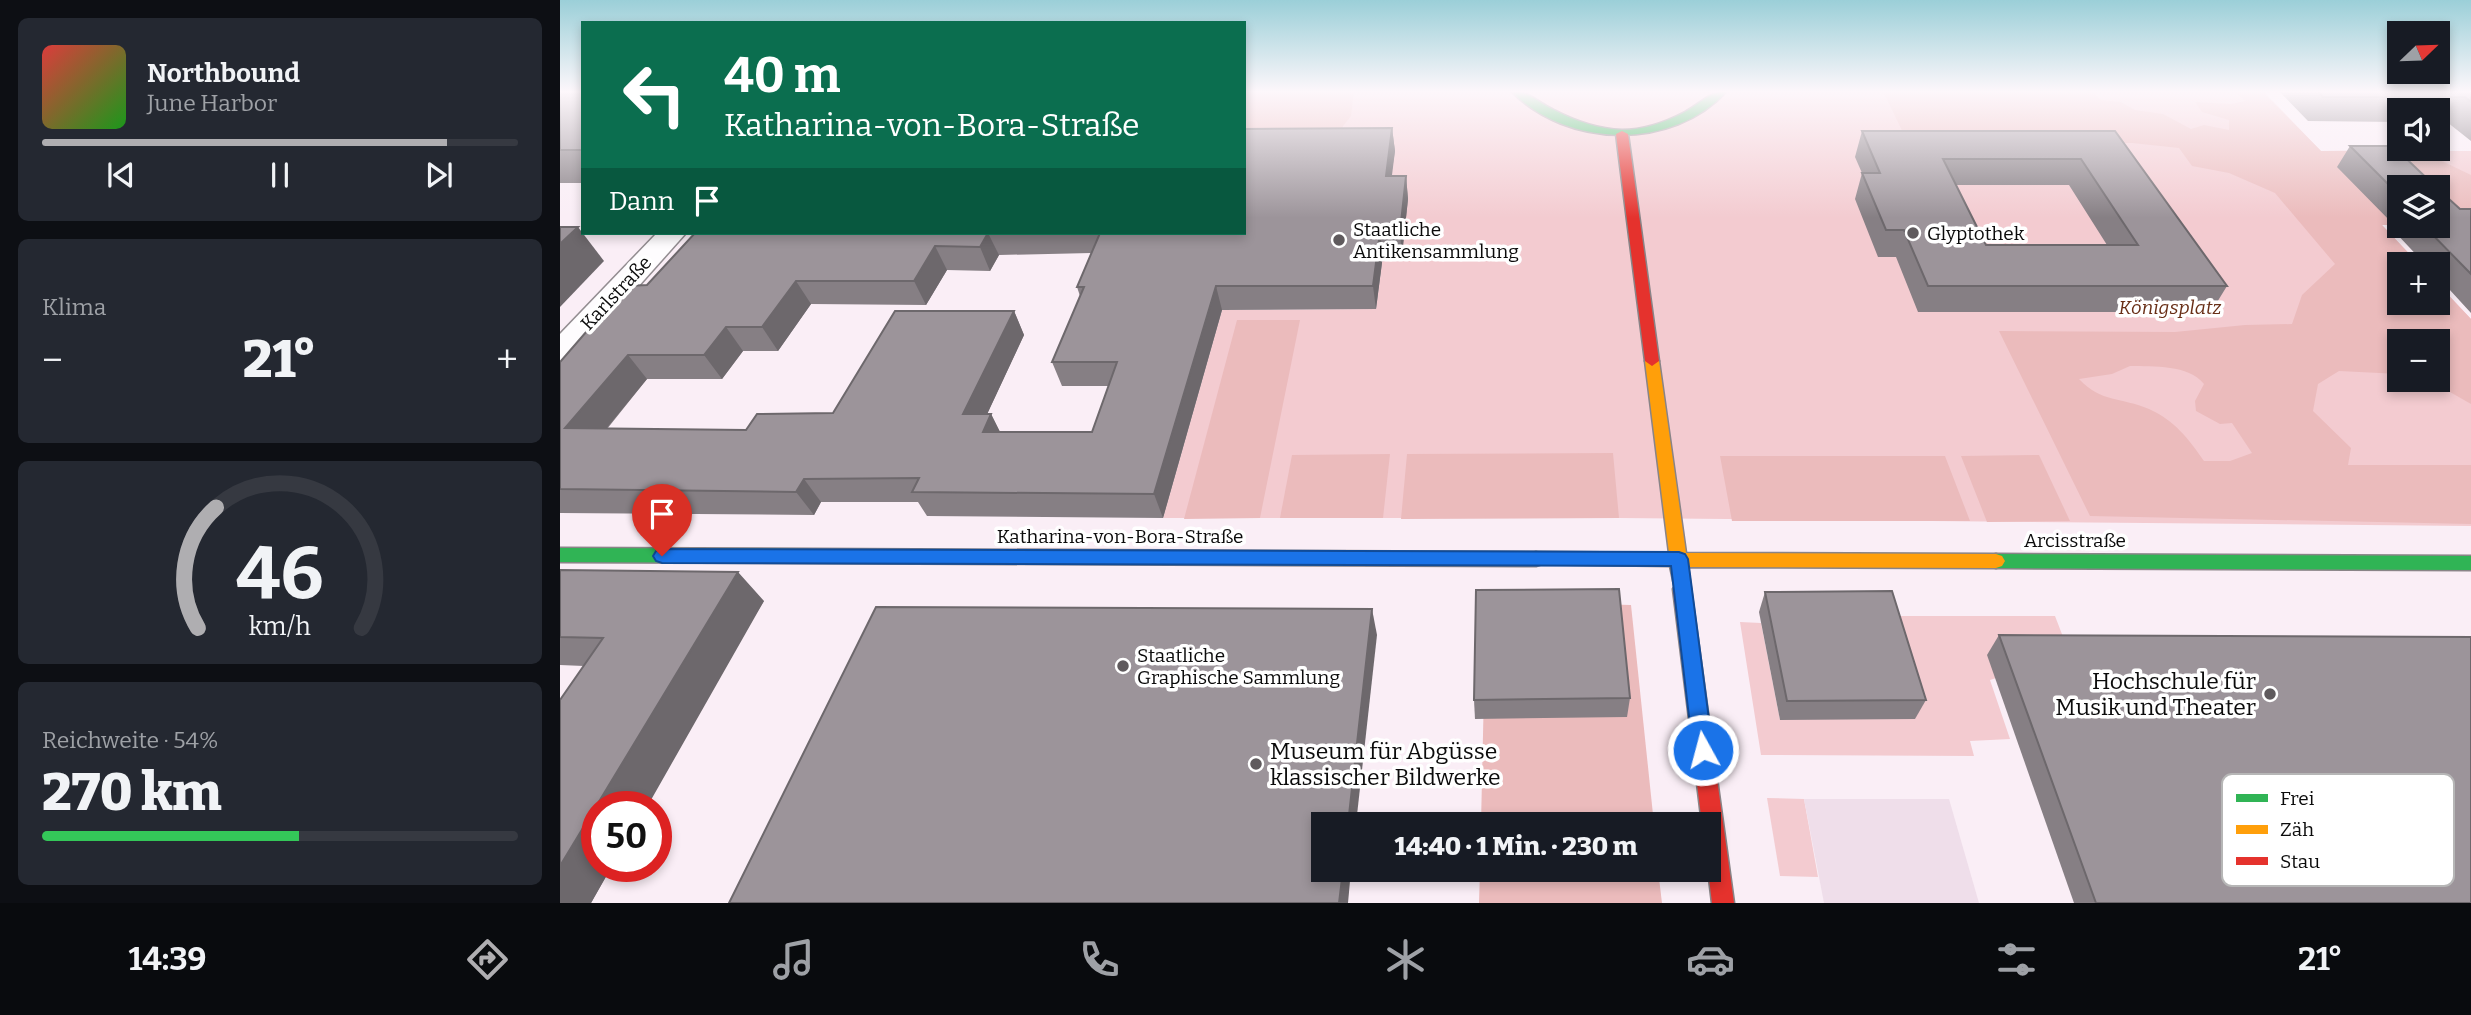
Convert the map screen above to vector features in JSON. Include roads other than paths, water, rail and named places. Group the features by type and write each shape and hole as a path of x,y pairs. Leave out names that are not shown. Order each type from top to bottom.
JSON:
{"main road":[{"path":"1619,133 1622,134 1723,903"},
{"name":"Katharina-von-Bora-Straße","path":"560,555 1679,559"},
{"name":"Arcisstraße","path":"1679,559 2471,563"}],"street":[{"name":"Karlstraße","path":"560,354 670,235"}],"place":[{"name":"Glyptothek","path":"1913,233"},
{"name":"Staatliche Antikensammlung","path":"1339,240"},
{"name":"Staatliche Graphische Sammlung","path":"1123,666"},
{"name":"Hochschule für Musik und Theater","path":"2270,694"},
{"name":"Museum für Abgüsse klassischer Bildwerke","path":"1256,764"}],"park label":[{"name":"Königsplatz","path":"2170,307"}]}
